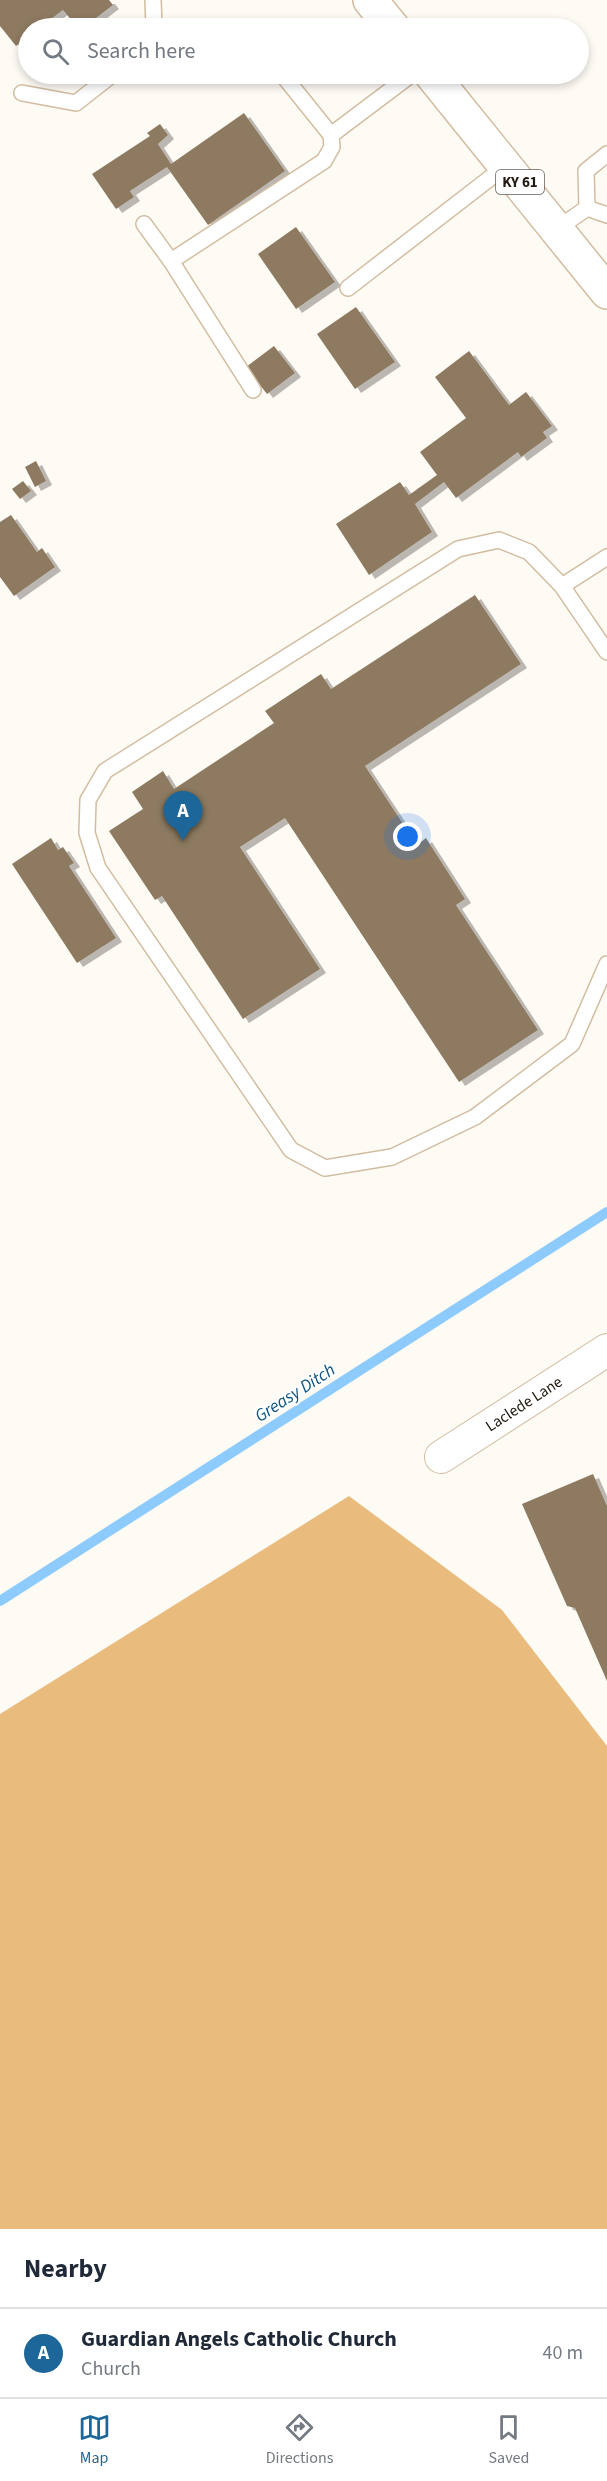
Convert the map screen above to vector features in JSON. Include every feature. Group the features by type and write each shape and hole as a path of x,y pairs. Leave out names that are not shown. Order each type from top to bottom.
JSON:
{"main road":[{"path":"370,0 385,18"},
{"name":"KY 61","path":"439,84 507,165 607,292"}],"street":[{"name":"Laclede Lane","path":"441,1457 607,1350"}],"lane":[{"path":"153,0 154,18"},
{"path":"22,93 76,103 100,84"},
{"path":"171,261 324,161 332,147 331,135 290,84"},
{"path":"331,135 399,84"},
{"path":"587,208 586,171 607,154"},
{"path":"348,288 507,165"},
{"path":"587,208 607,215"},
{"path":"557,229 587,208"},
{"path":"144,224 171,261 253,390"},
{"path":"607,652 562,586 529,552 499,540 458,549 105,771 88,800 87,833 98,868 291,1150 325,1168 392,1157 475,1117 572,1044 607,964"},
{"path":"562,586 607,557"}],"shaded area":[{"path":"349,1496 502,1610 607,1746 607,2229 0,2229 0,1714"}],"building":[{"path":"0,0 109,0 113,5 96,18 70,18 63,10 52,18 18,18 18,44 16,46 0,26"},
{"path":"244,113 285,171 208,225 167,167 130,191 134,197 116,209 92,174 150,136 147,133 160,124 168,135 158,144 171,164"},
{"path":"296,227 335,282 296,309 258,254"},
{"path":"356,307 395,362 355,389 317,334"},
{"path":"274,346 295,373 267,394 246,367"},
{"path":"469,351 509,405 526,392 552,426 543,432 547,438 521,457 518,452 456,498 444,482 415,504 432,532 369,575 336,524 400,482 409,495 437,475 420,452 466,418 435,377"},
{"path":"36,461 46,481 35,487 25,467"},
{"path":"23,481 31,491 20,499 12,489"},
{"path":"11,515 37,552 42,548 55,567 14,596 0,577 0,522"},
{"path":"475,595 521,664 365,766 417,845 426,838 465,899 456,905 538,1030 459,1082 285,818 240,847 320,969 243,1019 162,896 155,900 109,831 143,809 132,792 163,771 174,789 274,723 265,711 321,674 331,689"},
{"path":"51,838 58,850 63,847 74,863 69,866 116,938 77,963 12,864"},
{"path":"593,1474 607,1506 607,1681 575,1608 567,1606 522,1504"}],"waterway":[{"name":"Greasy Ditch","path":"0,1601 607,1212"}],"place":[{"name":"Guardian Angels Catholic Church","path":"183,841"}]}
